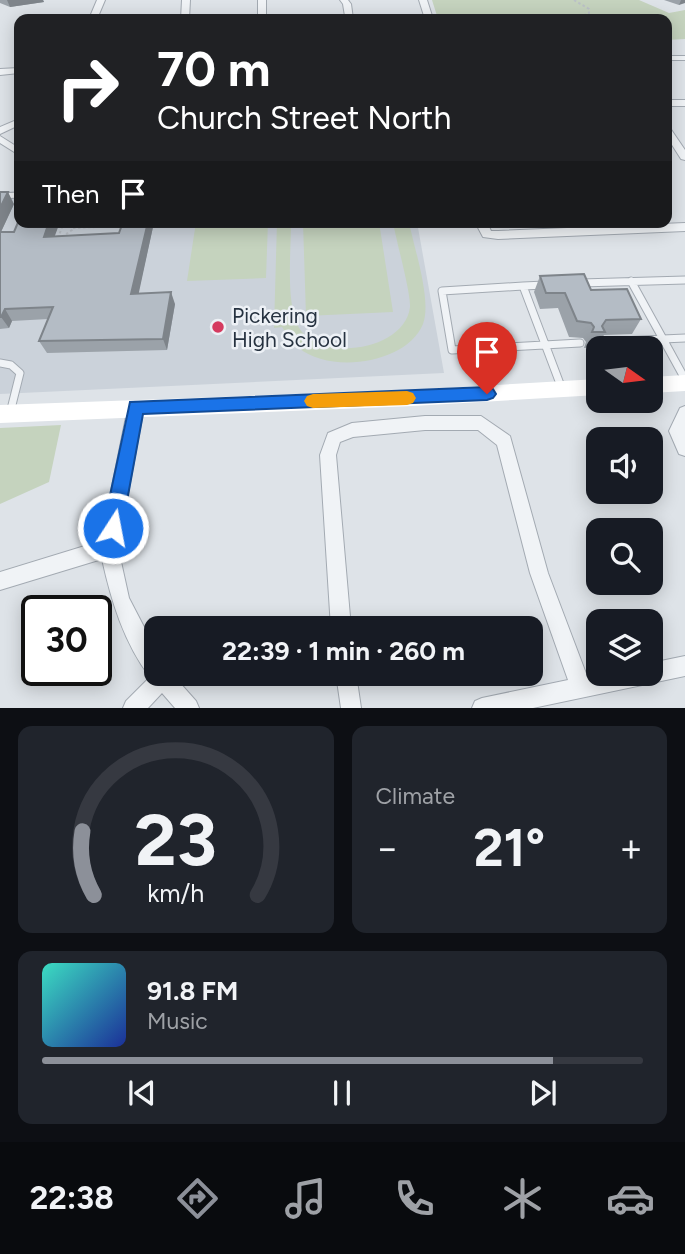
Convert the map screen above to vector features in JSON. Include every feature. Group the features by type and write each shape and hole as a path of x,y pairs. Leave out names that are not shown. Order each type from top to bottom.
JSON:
{"street":[{"path":"672,138 685,157"},
{"path":"484,228 487,234 498,235 582,228"},
{"path":"663,383 685,381"},
{"path":"5,413 586,388"},
{"path":"136,407 109,548 120,600 144,649"},
{"path":"685,412 677,431 685,449"},
{"path":"340,616 328,455 334,438 352,430 425,423 481,423 503,441 539,573 581,687"},
{"path":"0,581 109,548"},
{"path":"663,670 685,666"},
{"path":"133,708 150,686"},
{"path":"170,686 189,708"},
{"path":"348,686 351,708"},
{"path":"482,708 586,686"}],"lane":[{"path":"577,283 684,278 685,281"},
{"path":"631,281 661,336"},
{"path":"550,284 442,291 452,350 580,343"},
{"path":"523,286 562,389"},
{"path":"685,338 663,339 685,381"},
{"path":"0,363 11,365 20,373 5,413"}],"path":[{"path":"574,0 589,9 587,14"},
{"path":"57,240 62,228"},
{"path":"57,240 72,228"},
{"path":"57,240 69,240"}],"shaded area":[{"name":"Pickering High School","path":"14,191 14,228 418,228 444,373 0,394 0,192"}],"green space":[{"path":"432,0 639,0 669,13 685,10 685,39 672,40 672,14 436,14"},
{"path":"195,228 268,228 266,278 187,281"},
{"path":"277,228 291,228 290,288 297,324 307,337 322,345 339,348 377,343 393,334 404,322 410,300 394,228 410,228 421,274 425,314 423,324 414,338 401,348 367,361 329,361 296,346 282,327 274,328"},
{"path":"303,228 380,228 393,312 306,316"},
{"path":"61,425 49,482 0,504 0,428"}],"building":[{"path":"0,192 8,192 0,208"},
{"path":"16,228 47,228 44,237 119,233 121,228 147,228 131,294 171,292 163,339 39,341 53,307 5,309 0,317 0,232 14,232"},
{"path":"584,274 591,290 627,289 641,319 606,320 602,326 605,332 592,332 594,327 591,323 577,321 565,293 546,293 540,276"}],"slow traffic":[{"path":"313,401 407,398"}],"place":[{"name":"Pickering High School","path":"218,327"}],"route":[{"path":"113,528 136,407 487,394"}]}
